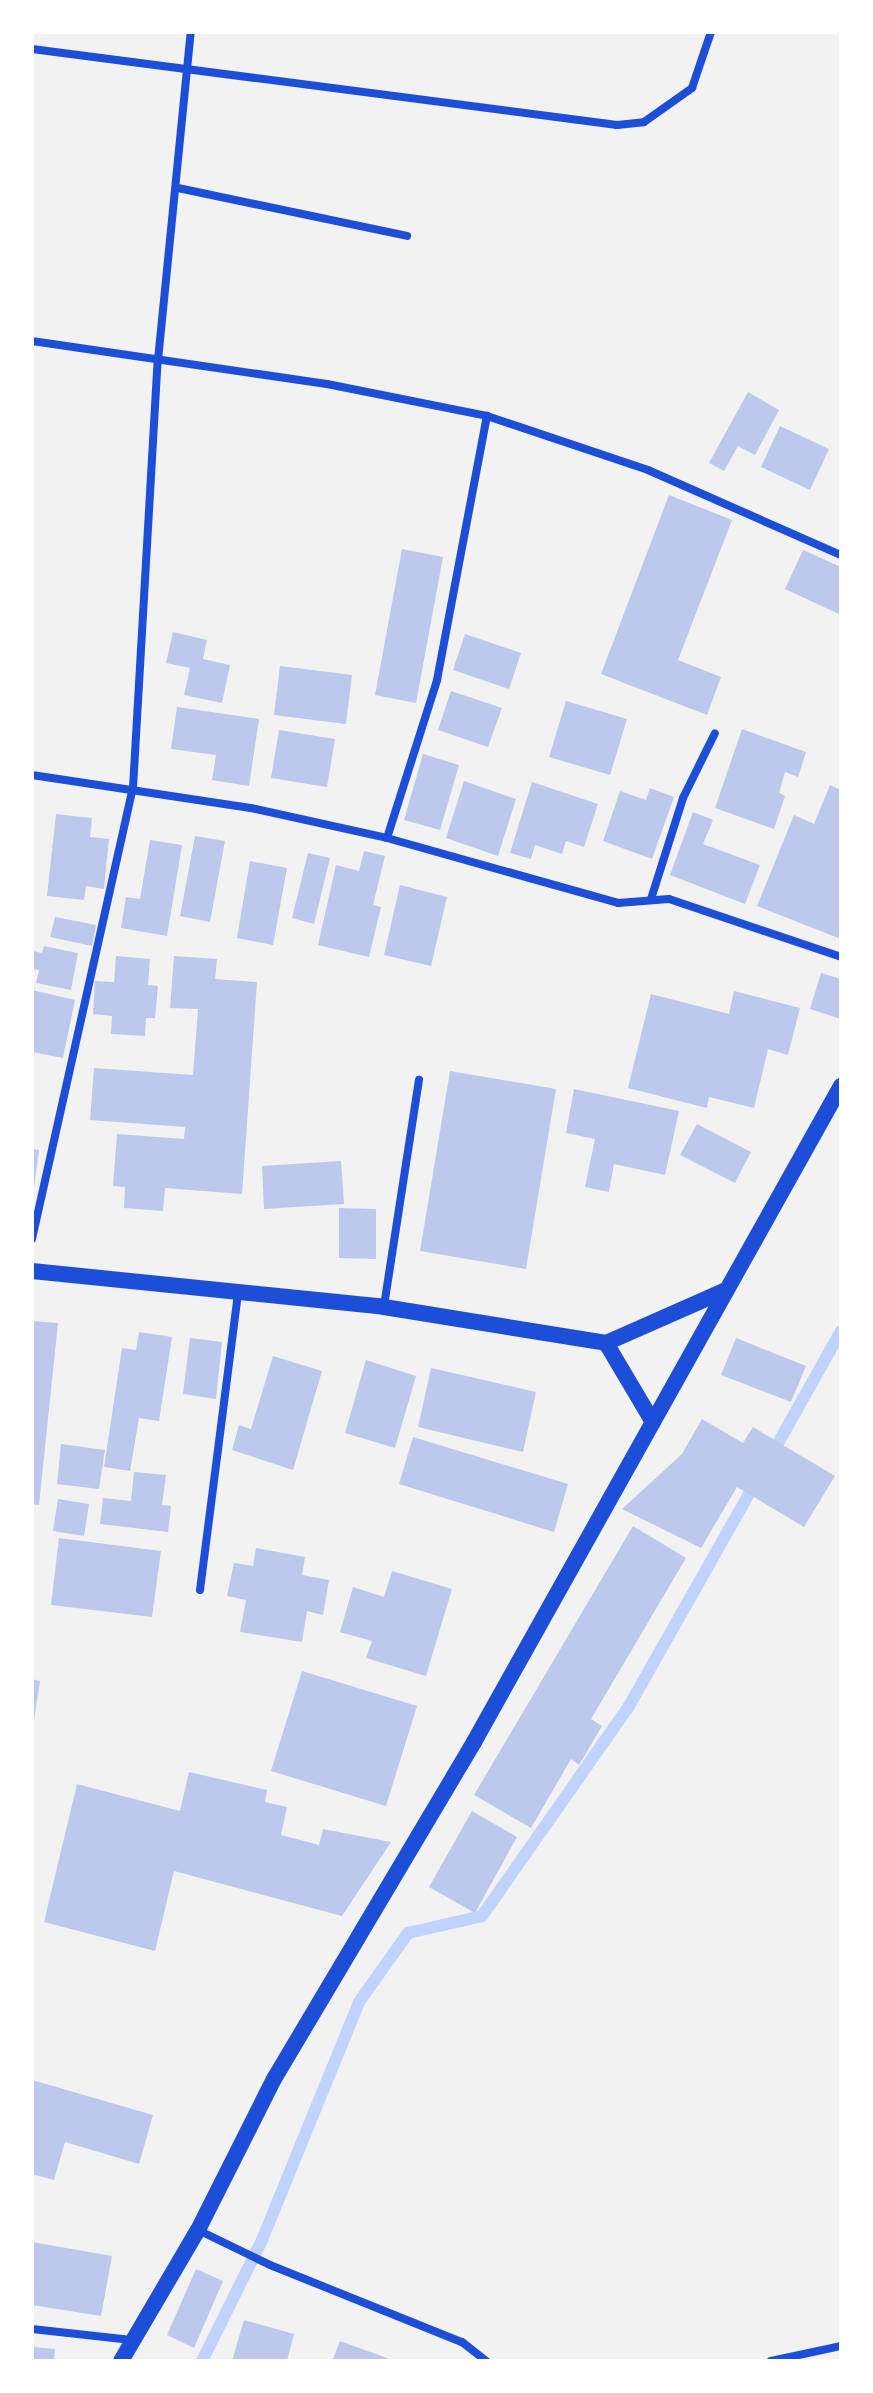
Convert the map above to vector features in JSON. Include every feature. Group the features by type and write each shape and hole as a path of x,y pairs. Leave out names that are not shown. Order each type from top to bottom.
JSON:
{"main road":[{"path":"121,2361 198,2230 274,2079 474,1742 841,1086"},
{"path":"32,1271 384,1307 606,1343 726,1290"},
{"path":"606,1343 653,1422"}],"street":[{"path":"32,1239 133,788 158,360 178,188 191,32"},
{"path":"32,49 617,125 644,122 692,88 711,32"},
{"path":"178,188 407,236"},
{"path":"32,341 327,384 487,416 648,470 841,555"},
{"path":"387,838 437,680 487,416"},
{"path":"651,899 683,798 715,733"},
{"path":"32,775 133,788 387,838 618,903 651,899 681,903 841,957"},
{"path":"384,1307 419,1080"},
{"path":"200,1590 238,1292"},
{"path":"198,2230 270,2265 462,2342 486,2361"},
{"path":"32,2329 131,2340"},
{"path":"771,2361 841,2346"}],"building":[{"path":"748,392 779,410 755,455 738,446 724,471 709,463"},
{"path":"780,426 829,449 810,490 761,467"},
{"path":"669,495 732,520 678,660 721,677 707,715 601,674"},
{"path":"402,549 443,557 416,703 375,695"},
{"path":"803,550 841,567 841,615 785,589"},
{"path":"173,632 207,640 203,659 230,665 222,703 184,695 190,668 166,663"},
{"path":"465,634 521,653 509,689 453,670"},
{"path":"280,666 352,675 346,724 274,715"},
{"path":"451,691 502,708 488,747 438,730"},
{"path":"566,701 627,719 610,775 549,757"},
{"path":"177,707 259,719 249,786 212,780 216,755 171,749"},
{"path":"742,729 806,752 798,777 785,772 779,793 785,796 774,829 715,808"},
{"path":"279,730 335,739 327,787 271,778"},
{"path":"423,754 459,765 440,830 404,820"},
{"path":"464,781 516,799 498,856 446,838"},
{"path":"532,782 598,804 584,847 566,841 562,854 535,845 531,859 510,853"},
{"path":"830,785 841,790 841,939 757,906 794,815 814,824"},
{"path":"650,788 674,797 652,859 603,841 620,791 646,800"},
{"path":"693,812 713,820 703,844 760,865 745,904 670,875"},
{"path":"56,814 92,818 90,837 109,839 104,889 86,886 84,900 47,896"},
{"path":"195,836 225,841 210,922 180,916"},
{"path":"150,840 182,845 167,936 121,928 126,897 140,899"},
{"path":"364,851 385,856 373,905 381,907 369,957 318,945 336,865 359,871"},
{"path":"308,853 330,858 314,924 292,918"},
{"path":"250,861 287,868 273,945 237,938"},
{"path":"400,885 447,897 431,966 384,955"},
{"path":"55,917 96,925 92,946 50,937"},
{"path":"44,946 78,953 71,990 36,983 39,970 32,969 33,951 42,953"},
{"path":"116,956 150,959 148,985 158,986 155,1018 146,1018 145,1036 111,1034 112,1016 93,1014 95,981 114,982"},
{"path":"174,956 217,959 215,979 257,982 242,1194 165,1188 163,1211 124,1208 125,1187 113,1186 117,1134 184,1139 185,1127 90,1120 94,1068 193,1075 198,1009 170,1008"},
{"path":"821,973 841,979 841,1019 810,1009"},
{"path":"32,990 75,1000 63,1058 32,1052"},
{"path":"734,991 800,1008 788,1055 768,1049 754,1108 709,1097 707,1108 628,1088 651,994 729,1014"},
{"path":"450,1071 556,1089 526,1269 420,1251"},
{"path":"574,1089 679,1111 665,1175 614,1164 609,1192 585,1187 595,1139 566,1133"},
{"path":"697,1124 751,1152 735,1183 680,1155"},
{"path":"32,1149 39,1150 34,1188 32,1188"},
{"path":"341,1161 344,1204 264,1209 262,1166"},
{"path":"339,1208 376,1209 376,1259 339,1258"},
{"path":"32,1321 58,1323 39,1505 32,1504"},
{"path":"139,1332 172,1337 159,1421 139,1418 130,1471 104,1467 122,1348 136,1350"},
{"path":"190,1338 222,1342 216,1399 183,1394"},
{"path":"736,1338 806,1366 791,1402 721,1375"},
{"path":"273,1356 322,1371 293,1470 232,1450 239,1425 251,1429"},
{"path":"366,1360 416,1376 395,1448 345,1433"},
{"path":"431,1368 536,1392 523,1452 418,1427"},
{"path":"702,1419 743,1443 753,1427 835,1476 804,1527 737,1487 701,1548 622,1509 682,1454"},
{"path":"413,1437 568,1484 554,1532 399,1484"},
{"path":"61,1444 105,1450 99,1489 57,1484"},
{"path":"134,1472 166,1475 162,1505 171,1506 168,1532 100,1524 103,1498 131,1501"},
{"path":"58,1499 89,1504 84,1536 53,1531"},
{"path":"633,1526 686,1558 591,1719 602,1726 579,1765 571,1759 531,1828 474,1795"},
{"path":"59,1538 161,1551 152,1617 51,1605"},
{"path":"256,1548 305,1557 302,1575 329,1580 323,1615 307,1611 302,1642 240,1632 246,1600 227,1596 234,1563 253,1566"},
{"path":"392,1571 452,1589 426,1676 366,1658 372,1641 340,1632 353,1587 384,1597"},
{"path":"302,1671 417,1706 386,1806 271,1771"},
{"path":"32,1679 40,1681 34,1720 32,1720"},
{"path":"189,1772 267,1790 265,1802 287,1807 281,1835 319,1845 323,1829 391,1842 342,1916 174,1871 155,1951 44,1922 77,1784 180,1811"},
{"path":"472,1811 517,1837 475,1913 429,1887"},
{"path":"32,2080 153,2115 139,2164 65,2142 54,2180 32,2174"},
{"path":"32,2242 112,2256 101,2316 32,2305"},
{"path":"196,2269 223,2281 194,2348 167,2335"},
{"path":"244,2320 294,2334 287,2361 232,2361"},
{"path":"340,2341 395,2361 332,2361"},
{"path":"32,2347 55,2349 54,2361 32,2361"}],"waterway":[{"path":"772,1454 841,1331"},
{"path":"202,2361 262,2240 359,2002 408,1933 482,1916 629,1706 757,1480"}]}
